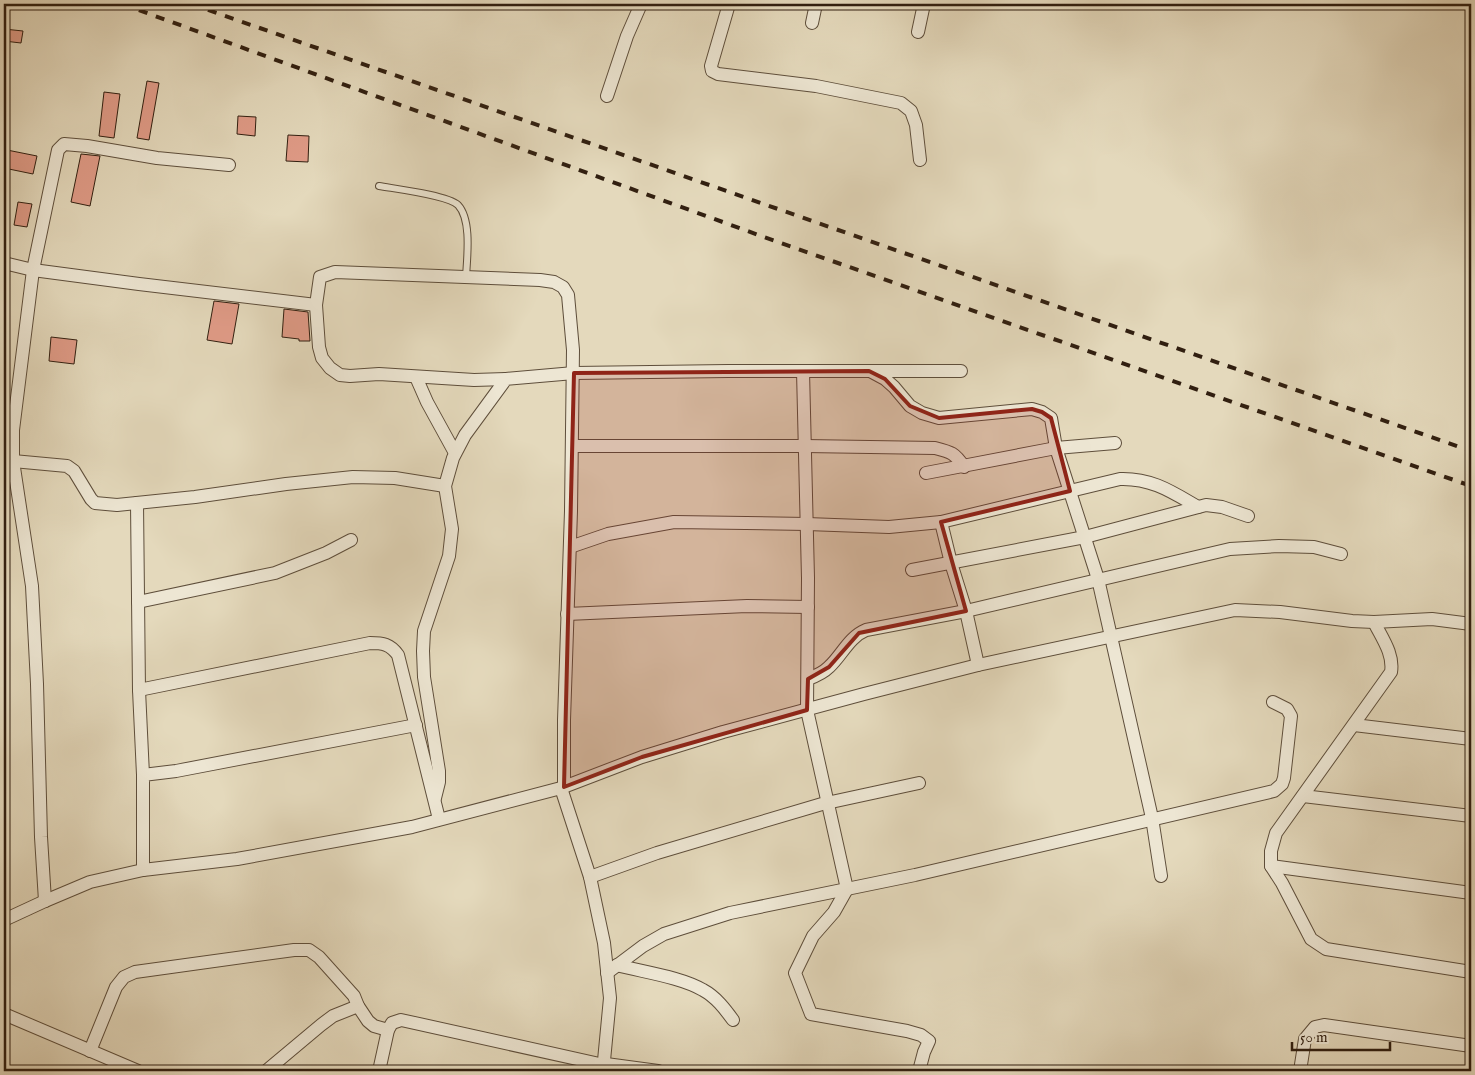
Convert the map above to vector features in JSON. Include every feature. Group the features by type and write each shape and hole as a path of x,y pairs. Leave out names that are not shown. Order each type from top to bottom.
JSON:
{"street":[{"path":"607,96 641,4"},
{"path":"729,4 711,66 712,71 718,74 816,86 902,103 912,111 916,126 920,160"},
{"path":"812,24 816,4"},
{"path":"918,32 924,4"},
{"path":"45,901 32,586 10,467 12,430 33,270 58,150 62,145 88,146 157,158 229,165"},
{"path":"4,263 33,270 149,286 316,305"},
{"path":"603,1068 612,969 604,943 590,877 563,787 574,373 568,295 563,287 554,282 540,280 335,272 320,277 316,305 319,347 322,358 330,368 340,375 379,374 474,380 574,373 961,371"},
{"path":"803,371 808,607 807,710 847,889 834,912 813,936 795,972 811,1014 921,1035 929,1042 924,1052 920,1071"},
{"path":"869,371 885,378 910,406 922,413 939,418 1032,409 1042,412 1051,418 1056,448 1098,579 1152,818 1161,876"},
{"path":"416,377 427,402 456,453"},
{"path":"435,798 439,782 439,771 424,677 423,652 424,631 449,556 452,529 445,486 456,453 465,435 506,379"},
{"path":"926,473 1056,448 1115,443"},
{"path":"573,446 935,448 948,451 957,456 964,467"},
{"path":"10,467 66,466 74,471 91,499 96,503 117,505 353,477 395,478 445,486"},
{"path":"570,547 608,534 674,522 889,527 941,522 1120,480 1135,479 1159,485 1198,507"},
{"path":"137,503 143,775 143,870"},
{"path":"912,570 1085,537 1198,507 1222,507 1248,516"},
{"path":"941,522 966,611 978,665"},
{"path":"138,602 275,573 326,553 352,540"},
{"path":"808,679 829,667 858,633 866,630 966,611 1230,549 1279,546 1314,547 1342,554"},
{"path":"567,614 748,606 808,607"},
{"path":"4,920 90,882 143,870 237,858 412,826 563,787 642,757 723,732 864,694 978,665 1234,610 1280,612 1352,622 1432,619 1471,624"},
{"path":"1374,622 1390,653 1391,672 1276,833 1271,852 1271,866 1311,940 1326,949 1471,972"},
{"path":"140,690 370,643 384,643 392,647 398,655 435,798 438,819"},
{"path":"612,969 643,946 664,934 730,913 915,875 1152,818 1274,791 1282,784 1284,778 1290,716 1287,709 1273,702"},
{"path":"143,775 176,771 416,725"},
{"path":"1354,725 1471,739"},
{"path":"590,877 658,853 828,803 919,783"},
{"path":"1303,796 1471,816"},
{"path":"1271,866 1471,893"},
{"path":"90,1051 116,987 124,977 135,972 294,950 309,950 319,957 354,996 358,1006 374,1026 388,1030"},
{"path":"612,969 688,982 704,990 719,1002 733,1020"},
{"path":"266,1071 333,1016 358,1006"},
{"path":"4,1014 138,1071"},
{"path":"378,1071 388,1030 392,1022 401,1020 603,1068"},
{"path":"1300,1071 1305,1039 1315,1027 1324,1025 1471,1046"},
{"path":"603,1068 606,1064 658,1071"}],"lane":[{"path":"379,186 445,198 458,205 464,215 466,227 466,277"}],"highlighted area":[{"path":"869,371 885,379 910,406 939,418 1032,409 1042,412 1051,418 1070,491 941,522 966,611 859,633 829,667 808,679 807,710 642,757 564,787 574,373"}],"building":[{"path":"4,29 23,31 21,43 4,41"},
{"path":"147,81 159,83 149,140 137,138"},
{"path":"104,92 120,94 114,138 99,136"},
{"path":"238,116 256,117 255,136 237,134"},
{"path":"288,135 309,136 308,162 286,161"},
{"path":"7,150 37,156 33,174 4,168"},
{"path":"81,154 100,156 90,206 71,202"},
{"path":"18,202 32,204 27,227 14,225"},
{"path":"214,301 239,304 232,344 207,340"},
{"path":"284,309 308,312 310,341 299,341 299,339 282,337"},
{"path":"51,337 77,340 74,364 49,361"}],"railway":[{"path":"122,4 764,237 1471,486"},
{"path":"191,4 1471,451"}]}
